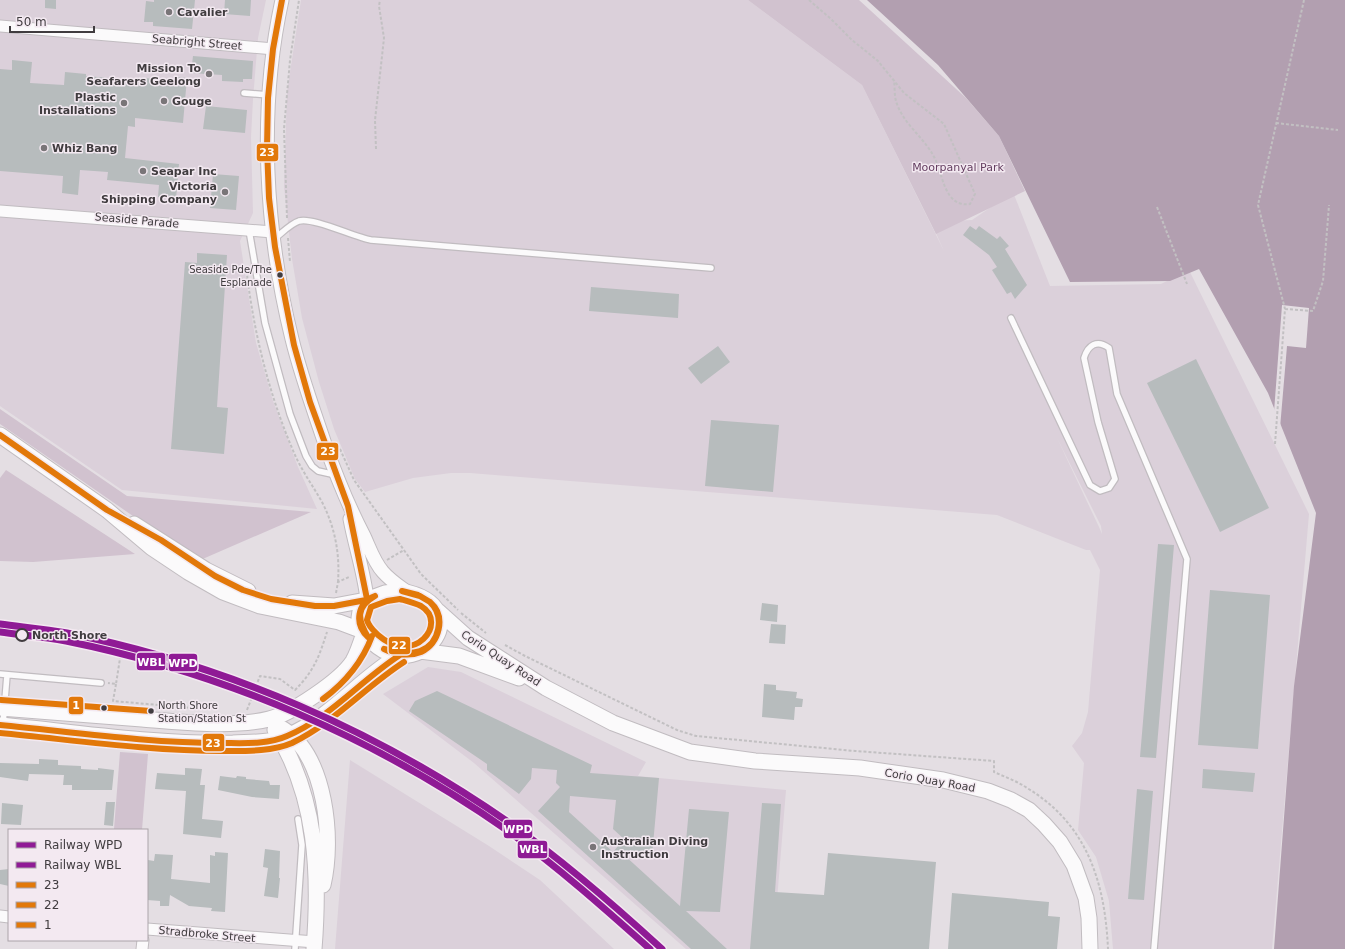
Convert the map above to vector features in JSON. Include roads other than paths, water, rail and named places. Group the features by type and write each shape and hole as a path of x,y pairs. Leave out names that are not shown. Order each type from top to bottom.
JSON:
{"main road":[{"path":"0,435 107,510 158,552 223,592 260,606 339,622 363,632 374,644 384,651 400,655 420,652 430,646 437,637 440,625 438,611 427,599 407,592 390,592 367,599 334,606 315,606 258,595 216,576 161,540 107,510"},
{"path":"2,708 198,723 247,722 268,719 292,709 322,690 342,673 352,662 363,632 359,617 360,610 367,599"},
{"name":"Corio Quay Road","path":"438,611 468,638 546,688 613,722 690,752 755,761 860,768 901,767 971,777 1007,788 1039,807 1064,832 1080,855 1096,900 1099,949"},
{"name":"Corio Quay Road","path":"420,652 459,656 546,688"},
{"path":"2,726 176,742 249,742 286,736 317,720 400,655"},
{"path":"268,719 286,736 306,751 320,789 324,807 328,848 323,884 318,899 315,946"},
{"name":"Corio Quay Road","path":"860,768 966,785 1001,795 1029,810 1060,842 1078,874 1088,907 1090,949"}],"street":[{"path":"282,0 274,49 270,95 268,173 274,236 292,339 308,394 347,504 378,565 389,577 407,592"},
{"name":"Seabright Street","path":"0,26 274,49"},
{"name":"Seaside Parade","path":"0,211 249,230 274,236"},
{"path":"347,504 354,541 365,581 367,599"},
{"name":"Stradbroke Street","path":"148,929 315,946"}],"lane":[{"path":"244,93 270,95"},
{"path":"274,236 288,229 297,222 306,221 371,240 711,268"},
{"path":"249,230 265,323 290,414 312,466 318,471 336,475"},
{"path":"1011,318 1090,485 1100,491 1109,488 1115,479 1098,422 1084,358 1086,349 1091,345 1101,344 1109,348 1117,394 1187,559 1154,949"},
{"path":"0,674 101,683"},
{"path":"2,726 2,708 7,675"},
{"path":"295,945 302,845 298,819"}],"rail line":[{"name":"WPD","path":"0,624 67,633 127,647 185,663 243,683 354,731 408,759 460,790 511,824 551,853 589,884 662,949"},
{"name":"WBL","path":"0,632 66,641 183,671 297,713 352,738 458,797 508,831 563,873 650,949"}],"place":[{"name":"Cavalier","path":"169,12"},
{"name":"Mission To Seafarers Geelong","path":"209,74"},
{"name":"Gouge","path":"164,101"},
{"name":"Plastic Installations","path":"124,103"},
{"name":"Whiz Bang","path":"44,148"},
{"name":"Seapar Inc","path":"143,171"},
{"name":"Victoria Shipping Company","path":"225,192"},
{"name":"Seaside Pde/The Esplanade","path":"280,275"},
{"name":"North Shore","path":"22,635"},
{"name":"North Shore Station/Station St","path":"151,711"},
{"name":"Australian Diving Instruction","path":"593,847"}],"park label":[{"name":"Moorpanyal Park","path":"958,167"}]}
